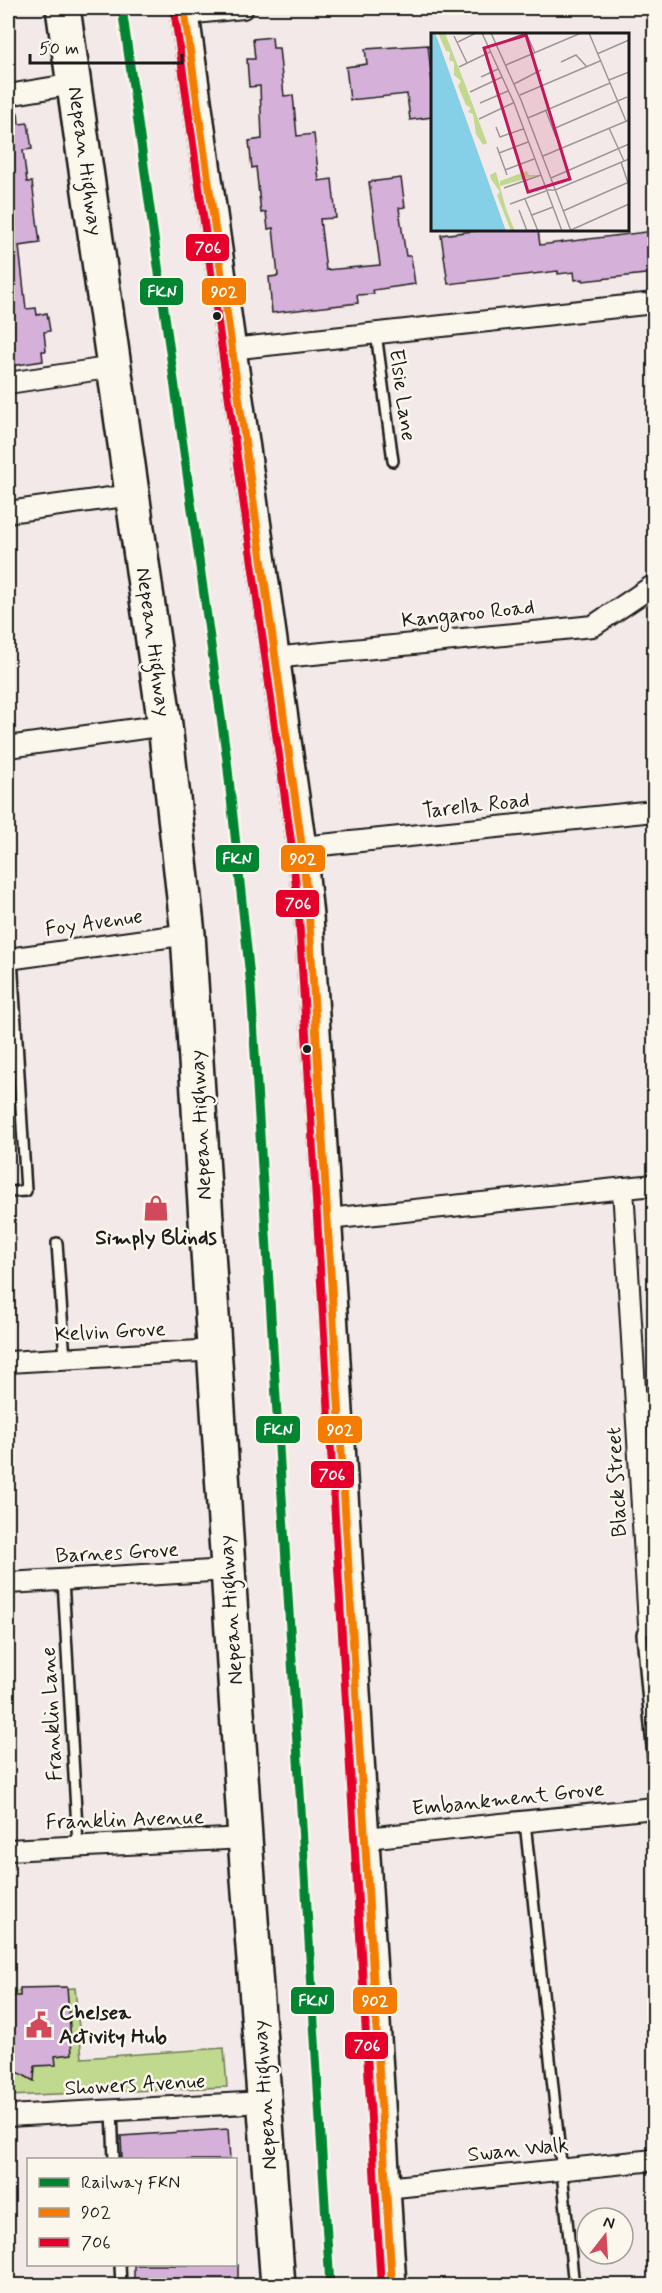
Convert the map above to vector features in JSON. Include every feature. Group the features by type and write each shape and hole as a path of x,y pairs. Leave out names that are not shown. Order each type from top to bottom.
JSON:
{"highway":[{"name":"Nepean Highway","path":"63,8 165,726 188,934 245,1838 278,2286"}],"street":[{"path":"243,8 184,11 273,658 302,847 309,916 392,2286"},
{"path":"8,95 74,84"},
{"path":"231,349 654,303"},
{"path":"8,383 114,367"},
{"path":"8,512 132,495"},
{"name":"Kangaroo Road","path":"273,658 593,626 654,585"},
{"path":"8,747 165,726"},
{"name":"Tarella Road","path":"302,847 654,811"},
{"name":"Foy Avenue","path":"10,959 188,934"},
{"path":"328,1219 654,1185"},
{"name":"Black Street","path":"623,1188 648,1480 649,1624"},
{"name":"Kelvin Grove","path":"8,1362 216,1350"},
{"name":"Barnes Grove","path":"8,1583 228,1570"},
{"name":"Embankment Grove","path":"366,1838 654,1808"},
{"name":"Franklin Avenue","path":"8,1850 245,1838"},
{"name":"Showers Avenue","path":"8,2115 265,2102"},
{"name":"Swan Walk","path":"386,2188 654,2160"}],"lane":[{"name":"Elsie Lane","path":"376,333 393,461"},
{"path":"8,1192 26,1191 10,959"},
{"path":"57,1243 65,1359"},
{"name":"Franklin Lane","path":"63,1580 78,1846"},
{"name":"Black Street","path":"649,1624 642,1634 654,1770"},
{"path":"525,1822 574,2286"},
{"path":"111,2110 114,2158"},
{"path":"120,2266 121,2286"}],"green space":[{"path":"75,1988 82,2058 224,2048 227,2087 8,2096 8,1992"}],"building":[{"path":"272,37 273,48 279,48 284,96 293,95 297,136 314,134 319,181 332,179 336,218 320,219 326,270 380,265 369,182 401,178 405,207 399,208 406,256 411,256 415,284 373,290 374,294 357,295 358,303 272,313 269,277 278,276 273,228 268,229 266,212 261,213 256,167 252,168 249,141 262,139 260,86 249,87 247,59 255,59 253,39"},
{"path":"428,45 431,73 431,117 410,120 407,94 350,100 346,67 367,64 365,49"},
{"path":"8,113 18,113 19,124 28,123 32,149 23,150 27,182 32,182 40,243 19,246 26,309 36,308 37,315 47,313 50,331 44,332 46,351 42,351 43,361 11,366 8,345"},
{"path":"473,231 538,231 540,245 654,231 654,273 583,281 583,279 575,280 574,272 558,274 558,271 448,284 441,235"},
{"name":"Chelsea Activity Hub","path":"67,1987 72,2054 55,2056 56,2065 35,2066 34,2081 8,2067 8,1996 20,1996 20,1988"},
{"path":"228,2129 230,2158 122,2158 121,2136"},
{"path":"238,2265 238,2286 181,2286 180,2282 134,2284 134,2266"}],"rail line":[{"name":"FKN","path":"122,8 227,760 251,987 330,2286"}],"transit line":[{"name":"902","path":"184,8 302,847 309,916 392,2286"},
{"name":"706","path":"174,9 292,848 299,917 381,2286"}],"place":[{"name":"Simply Blinds","path":"156,1208"},
{"name":"Chelsea Activity Hub","path":"39,2025"}]}
